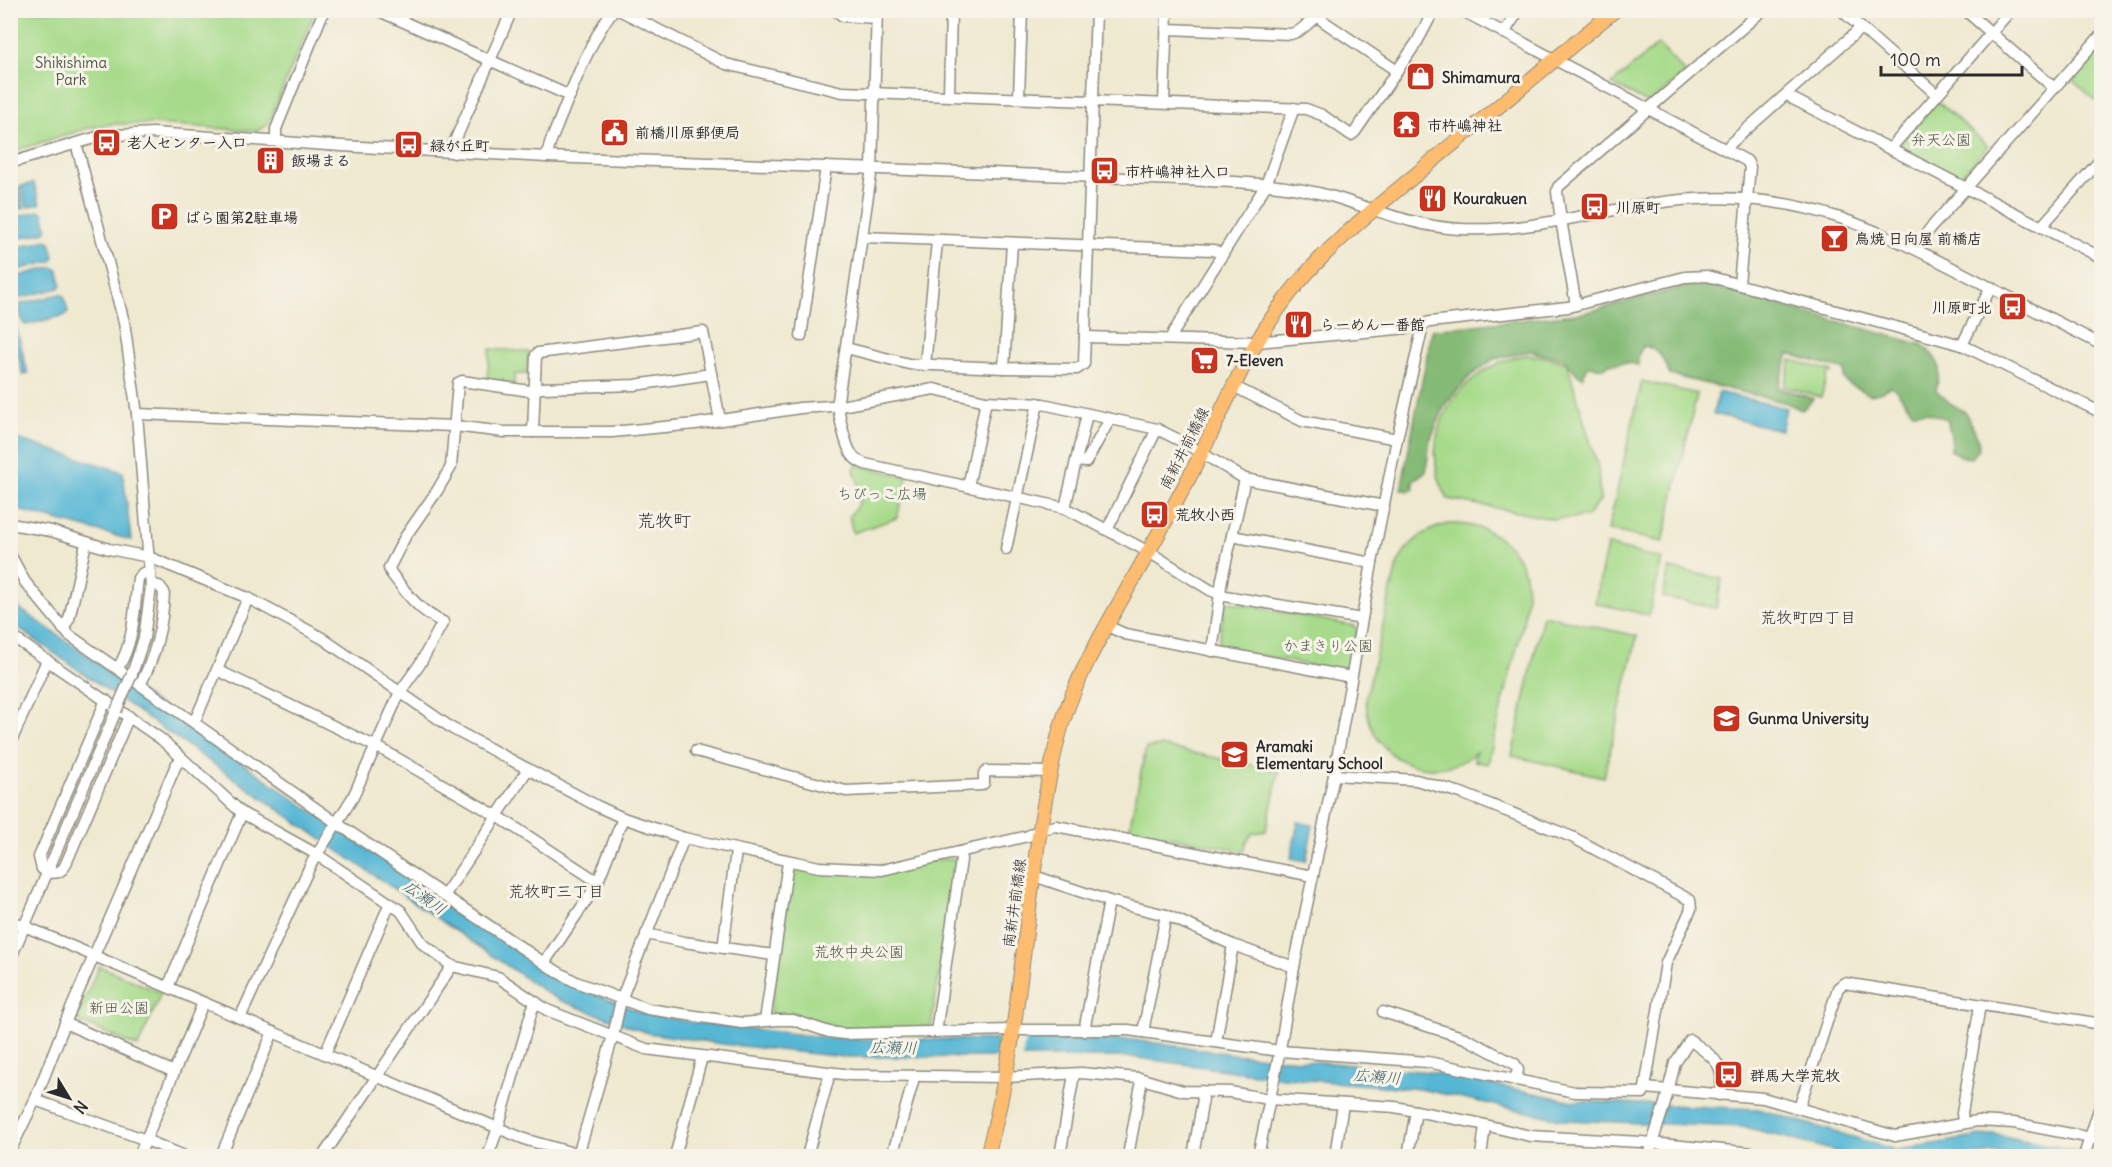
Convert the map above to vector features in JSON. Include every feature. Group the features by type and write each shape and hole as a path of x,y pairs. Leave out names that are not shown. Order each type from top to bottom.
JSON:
{"main road":[{"name":"南新井前橋線","path":"1005,1077 1050,772 1062,725 1073,694 1107,626 1202,452 1256,342 1278,308 1313,265 1373,210 1615,10"},
{"path":"987,1156 1005,1077"}],"street":[{"path":"276,141 276,129 324,10"},
{"path":"378,10 570,96"},
{"path":"454,153 454,143 512,10"},
{"path":"547,157 550,143 596,36 613,10"},
{"path":"619,10 731,66 842,92 1294,108 1314,111 1349,134 1353,134 1417,42 1434,10"},
{"path":"835,10 843,16 876,14 872,168 838,406 849,450 859,461 1065,508 1149,552 1220,594 1362,619"},
{"path":"948,95 951,10"},
{"path":"1019,97 1022,10"},
{"path":"846,348 902,363 925,365 1077,369 1084,364 1096,10"},
{"path":"1164,103 1167,10"},
{"path":"1461,10 1650,109 1749,164 1739,284"},
{"path":"1504,33 1519,10"},
{"path":"1576,305 1561,220 1558,187 1763,10"},
{"path":"1841,10 1937,95"},
{"path":"1965,10 2053,87"},
{"path":"1890,149 2011,10"},
{"path":"1167,29 1291,34 1299,31 1315,13 1397,71"},
{"path":"1726,150 1731,143 1861,28"},
{"path":"1917,249 1929,230 2102,34"},
{"path":"1787,94 2102,258"},
{"path":"1172,339 1173,333 1266,185 1294,108"},
{"path":"10,163 76,143 111,135 141,133 454,153 1235,182 1314,192 1416,223 1462,230 1500,229 1663,201 1697,198 1746,199 1780,203 1829,214 1874,229 2102,345"},
{"path":"10,960 132,674 144,638 151,584 137,414 124,322 76,143"},
{"path":"2040,227 2102,158"},
{"path":"801,336 826,167"},
{"path":"862,237 1213,250 1223,254"},
{"path":"925,365 937,241"},
{"path":"1004,368 1012,243"},
{"path":"1085,337 1256,342 1408,328 1420,324 1576,305 1685,277 1707,276 1962,345 2102,413"},
{"path":"1962,345 1990,287"},
{"path":"1258,1156 1334,776 1372,563 1421,334 1420,324"},
{"path":"533,432 536,355 538,353 703,332 720,420"},
{"path":"240,1018 316,854 353,797 400,692 420,664 443,622 428,615 415,603 391,573 390,568 405,537 448,475 453,458 459,381 535,390 635,385 711,374"},
{"path":"1233,386 1302,421 1397,439"},
{"path":"137,414 454,426 504,432 612,432 800,408 838,406 934,389 986,401 1038,404 1157,429 1202,452 1245,479 1384,506"},
{"path":"968,487 986,401"},
{"path":"1006,549 1038,404"},
{"path":"1065,508 1086,414"},
{"path":"1076,461 1086,462 1110,419"},
{"path":"1107,530 1157,429"},
{"path":"1212,651 1220,594 1245,479"},
{"path":"10,524 51,531 86,543 149,557 248,598 322,638 453,729 576,796 623,818 684,838 788,862 819,867 882,870 1028,836 1053,826 1313,876"},
{"path":"1232,536 1372,563"},
{"path":"63,629 69,619 86,543"},
{"path":"10,554 25,582 63,629 140,685 336,824 544,963 576,982 648,1009 742,1023 793,1020 829,1032 844,1034 1143,1032 1279,1053 1428,1062 1590,1094 1643,1093 1657,1089 1763,1098 1895,1136 1963,1122 2005,1122 2089,1140 2102,1140"},
{"path":"118,668 131,636 138,592 137,582 140,575 150,572"},
{"path":"140,685 154,651 164,595 159,586 151,584"},
{"path":"193,721 248,598"},
{"path":"1107,626 1125,634 1351,677"},
{"path":"10,634 161,740 242,813 316,854 402,912 423,944 452,966 498,977 553,1013 650,1050 851,1075 1005,1077 1074,1074 1139,1078 1183,1091 1230,1092 1269,1099 1416,1111 1538,1137 1653,1143 1783,1156"},
{"path":"10,744 47,660"},
{"path":"217,670 376,747 497,816 598,882"},
{"path":"106,700 44,845 39,860 42,869 47,872 57,873 62,870 129,716"},
{"path":"696,751 846,791 981,785 984,783 984,774 987,771 1050,772"},
{"path":"10,1151 35,1100 65,1023 96,957 176,765 182,759"},
{"path":"444,896 528,769"},
{"path":"1334,776 1416,780 1461,792 1572,837 1690,900 1692,909 1666,963 1657,1089 1665,1103 1649,1156"},
{"path":"168,987 242,813"},
{"path":"544,963 598,882 623,818"},
{"path":"10,920 527,1140 581,1156 621,1000 684,838"},
{"path":"723,948 736,851"},
{"path":"936,1032 961,860 960,852"},
{"path":"765,1021 788,862"},
{"path":"1034,876 1109,901 1166,915 1233,945 1294,967"},
{"path":"1084,1031 1109,901"},
{"path":"325,1054 390,903"},
{"path":"1143,1032 1166,915"},
{"path":"646,934 773,955"},
{"path":"1216,1042 1233,945"},
{"path":"323,1156 452,966"},
{"path":"1799,1108 1840,984 1847,982 2102,1024"},
{"path":"488,1156 536,1002"},
{"path":"139,1156 203,1003"},
{"path":"1963,1122 1962,1113 1980,1005"},
{"path":"1383,1012 1471,1040 1515,1064 1518,1070 1515,1080"},
{"path":"65,1023 174,1072"},
{"path":"221,1156 273,1032"},
{"path":"1657,1089 1690,1040 1714,1059 1719,1066 1722,1084 1719,1095"},
{"path":"675,1156 702,1057"},
{"path":"807,1156 830,1073"},
{"path":"1060,1156 1074,1074"},
{"path":"892,1156 913,1076"},
{"path":"1128,1156 1141,1085 1139,1078"},
{"path":"1192,1156 1203,1099 1200,1092"},
{"path":"35,1100 184,1156"},
{"path":"2084,1156 2102,1100"},
{"path":"1335,1156 1343,1104"},
{"path":"1408,1156 1416,1111"},
{"path":"1481,1156 1485,1126"}],"green space":[{"name":"Shikishima Park","path":"10,11 315,11 268,124 257,131 157,124 112,124 88,128 11,152"},
{"path":"1658,44 1685,73 1647,103 1612,84"},
{"path":"2101,49 2102,100 2099,103 2073,81"},
{"name":"弁天公園","path":"1937,101 1988,146 1959,178 1903,149 1901,143"},
{"path":"1688,286 1711,286 1923,345 1937,361 1939,375 1936,390 1950,403 1965,412 1978,438 1979,449 1972,458 1963,457 1951,450 1947,419 1926,412 1913,412 1891,386 1870,395 1847,383 1844,379 1845,370 1789,354 1778,387 1814,399 1802,410 1787,403 1670,375 1661,356 1649,347 1643,346 1638,356 1638,365 1609,364 1605,368 1588,366 1583,377 1563,359 1530,351 1494,359 1469,377 1446,403 1430,440 1426,472 1413,482 1414,489 1409,491 1401,489 1432,330 1583,313"},
{"path":"490,349 529,352 527,374 515,374 514,384 487,380"},
{"path":"1527,355 1542,356 1567,363 1598,468 1600,501 1586,517 1553,519 1448,499 1438,475 1435,451 1439,428 1448,407 1463,388 1481,373 1503,361"},
{"path":"1791,360 1832,371 1832,374 1828,373 1821,397 1784,386"},
{"path":"1642,381 1697,394 1663,542 1608,530"},
{"name":"ちびっこ広場","path":"857,465 907,477 897,518 853,533 849,516 860,499 860,489 854,469"},
{"path":"1449,524 1482,529 1508,545 1517,556 1523,570 1526,604 1522,629 1488,764 1474,761 1476,752 1456,764 1432,768 1405,762 1384,747 1371,724 1366,697 1397,565 1406,550 1418,538 1432,529"},
{"path":"1607,545 1662,559 1649,615 1595,603"},
{"path":"1669,568 1722,579 1716,608 1663,597"},
{"name":"かまきり公園","path":"1230,602 1354,626 1357,631 1348,670 1344,672 1221,648 1218,644 1225,606"},
{"path":"1543,615 1637,636 1604,777 1512,756"},
{"path":"1160,746 1279,771 1266,831 1253,833 1244,851 1134,830 1130,825 1146,748"},
{"name":"荒牧中央公園","path":"952,858 957,862 931,1026 837,1028 795,1015 775,1016 770,1012 792,868 828,871"},
{"name":"新田公園","path":"99,966 161,993 138,1047 76,1020"}],"water":[{"path":"34,183 40,204 27,207 21,186"},
{"path":"19,187 24,208 11,212 11,189"},
{"path":"43,212 47,228 45,232 11,240 11,218"},
{"path":"47,240 50,242 54,257 52,261 11,270 11,249"},
{"path":"53,267 58,270 61,284 59,288 20,298 16,296 12,280 14,277"},
{"path":"60,294 64,296 68,312 66,315 26,325 23,323 19,308 21,304"},
{"path":"10,306 28,374 23,375 11,328"},
{"path":"1718,392 1786,408 1781,430 1713,414"},
{"path":"11,437 123,472 131,540 11,508"},
{"name":"広瀬川","path":"10,598 16,606 549,972 567,983 643,1013 690,1022 858,1039 1134,1040 1233,1054 1430,1072 1574,1101 1758,1109 1896,1150 1994,1134 2101,1156 2019,1156 1995,1153 1969,1156 1854,1156 1745,1127 1565,1120 1420,1089 1284,1078 1131,1057 844,1057 722,1044 648,1033 559,1000 547,993 331,846 11,623"},
{"path":"1298,822 1313,825 1306,861 1291,858"}],"pier":[{"path":"1000,1037 1025,1037 1022,1061 997,1061"}],"place":[{"name":"Shimamura","path":"1421,77"},
{"name":"市杵嶋神社","path":"1406,125"},
{"name":"前橋川原郵便局","path":"614,132"},
{"name":"老人センター入口","path":"106,142"},
{"name":"緑が丘町","path":"409,145"},
{"name":"飯場まる","path":"270,160"},
{"name":"市杵嶋神社入口","path":"1104,171"},
{"name":"Kourakuen","path":"1432,198"},
{"name":"川原町","path":"1595,207"},
{"name":"ばら園第2駐車場","path":"164,217"},
{"name":"鳥焼 日向屋 前橋店","path":"1834,238"},
{"name":"川原町北","path":"2013,307"},
{"name":"らーめん一番館","path":"1299,324"},
{"name":"7-Eleven","path":"1205,360"},
{"name":"荒牧小西","path":"1154,514"},
{"name":"Gunma University","path":"1727,718"},
{"name":"Aramaki Elementary School","path":"1235,755"},
{"name":"群馬大学荒牧","path":"1729,1075"}],"district":[{"name":"荒牧町","path":"664,520"},
{"name":"荒牧町四丁目","path":"1808,617"},
{"name":"荒牧町三丁目","path":"556,891"}]}
